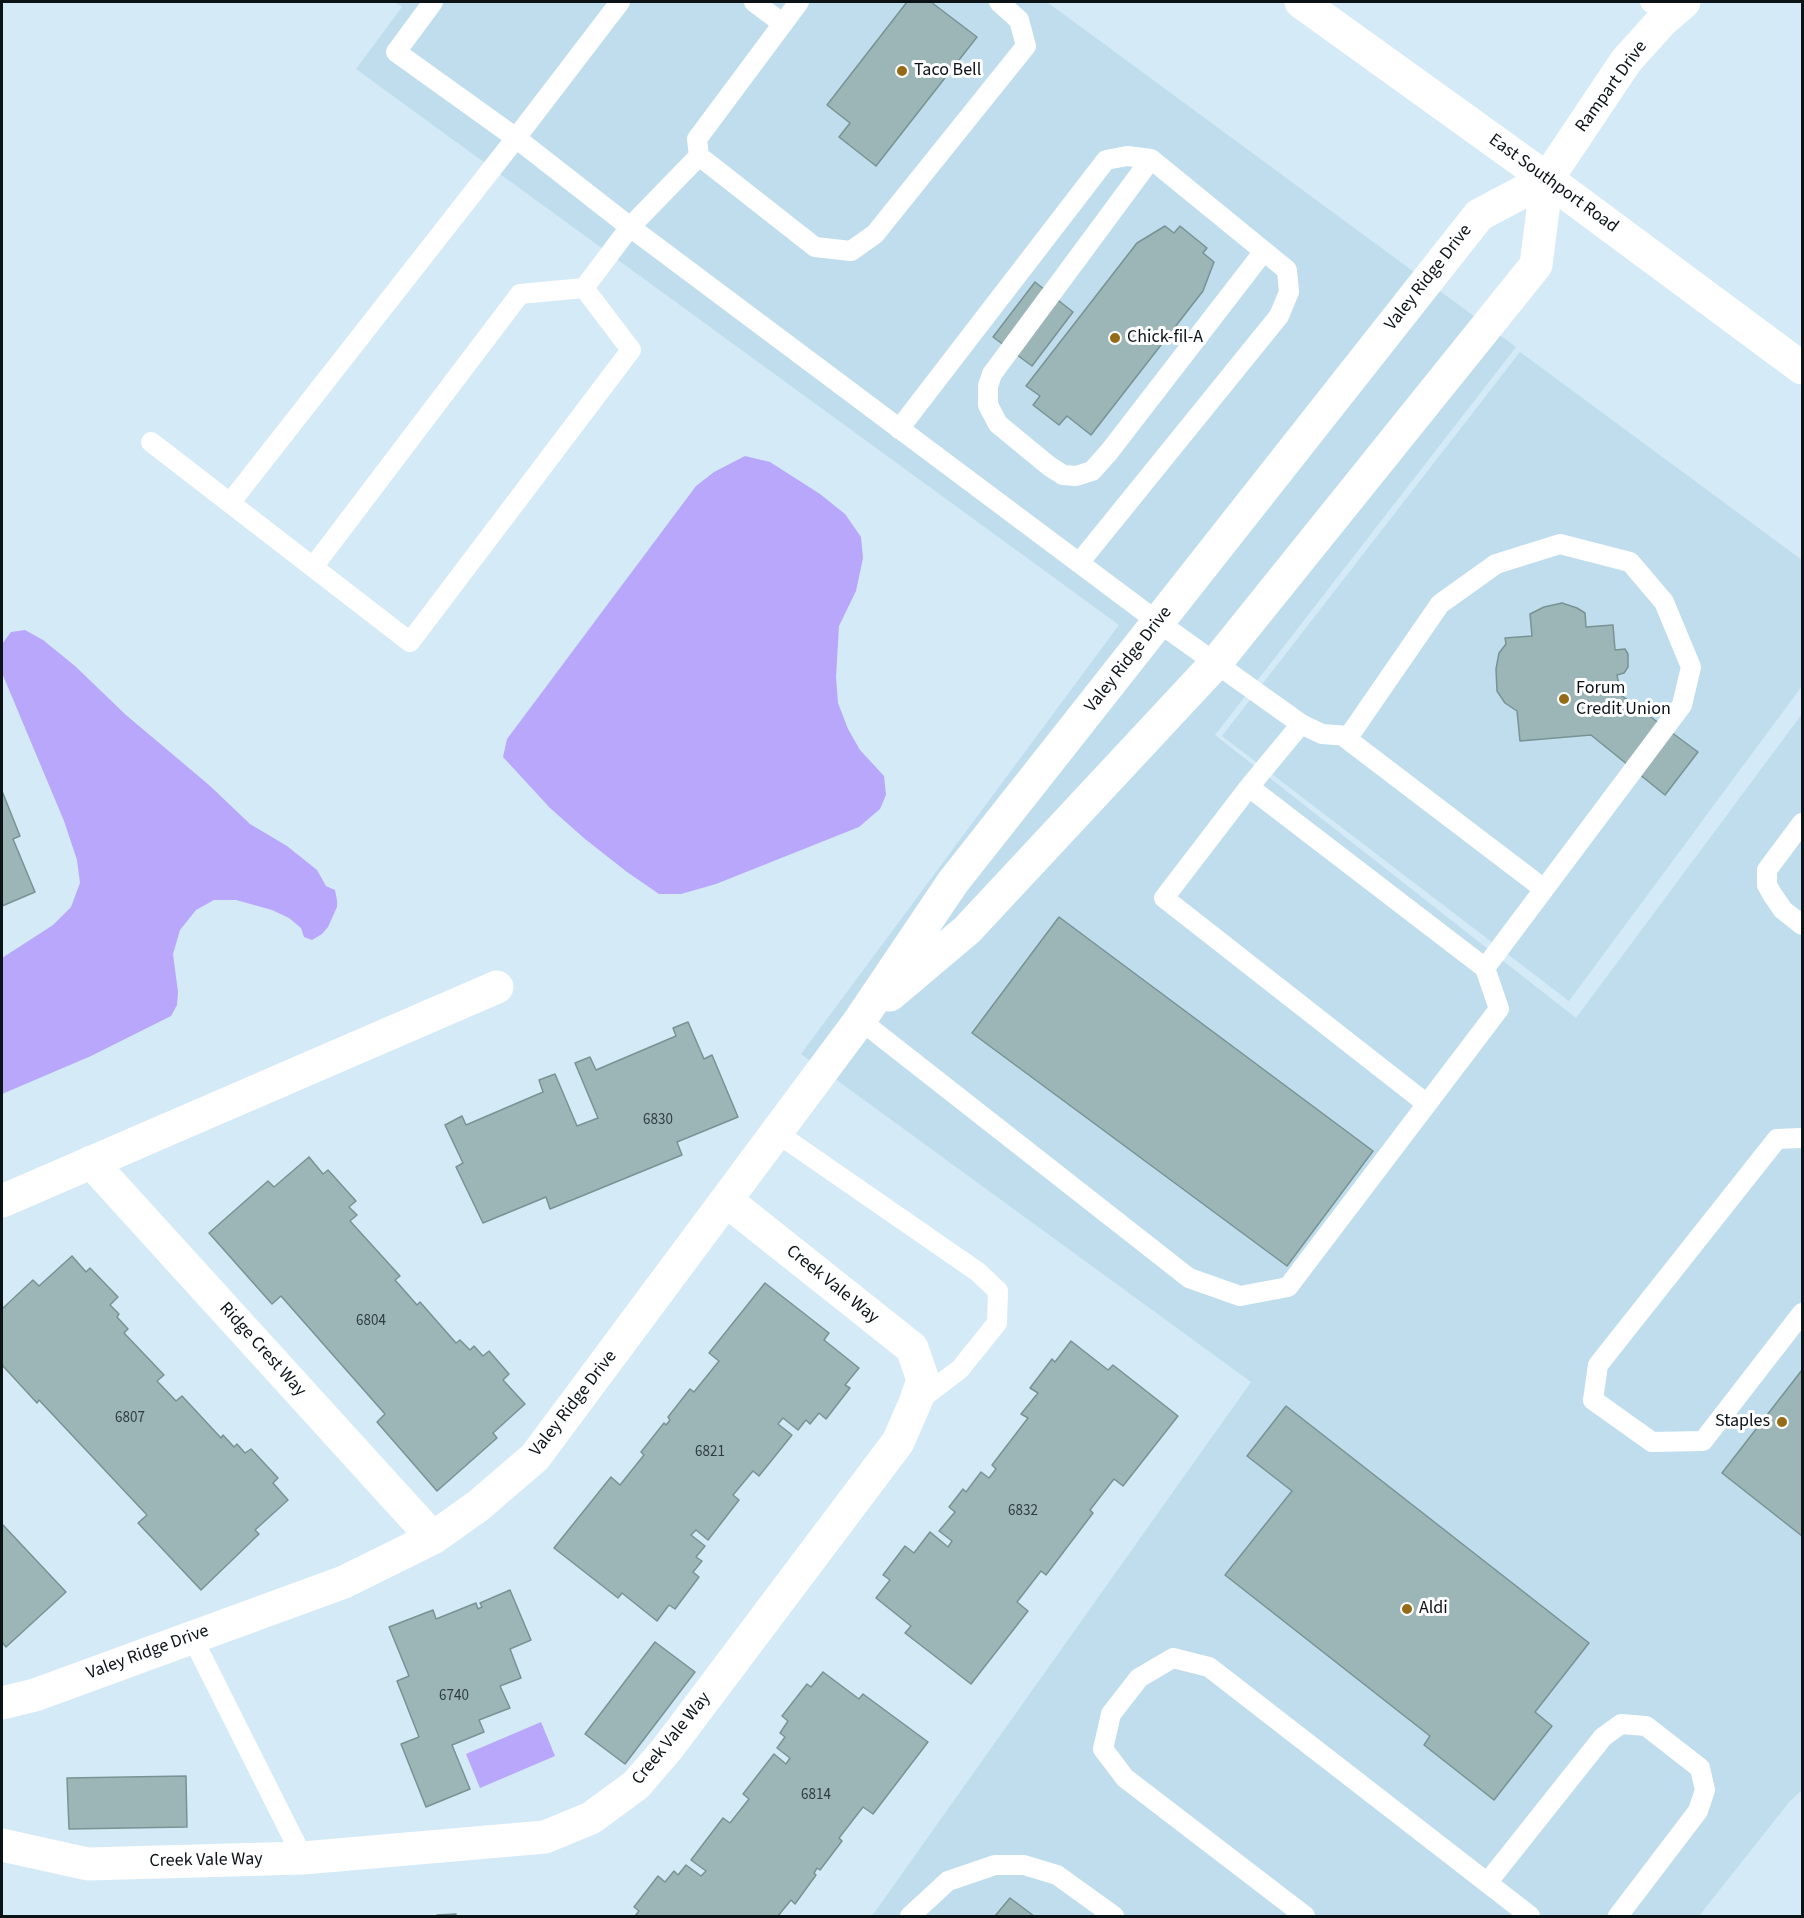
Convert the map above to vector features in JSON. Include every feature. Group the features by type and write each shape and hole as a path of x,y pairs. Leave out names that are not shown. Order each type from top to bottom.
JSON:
{"street":[{"name":"East Southport Road","path":"1301,2 1547,179 1803,368"},
{"name":"Rampart Drive","path":"1547,179 1626,61 1668,6"},
{"name":"Valey Ridge Drive","path":"2,1703 35,1695 344,1582 433,1538 478,1506 535,1457 860,1020 953,882 1479,215 1547,179"},
{"name":"Valey Ridge Drive","path":"860,1020 967,930 1215,664 1536,265 1547,179"},
{"path":"2,1201 497,987"},
{"name":"Ridge Crest Way","path":"91,1162 433,1538"},
{"name":"Creek Vale Way","path":"2,1845 88,1864 303,1858 545,1836 591,1818 636,1785 667,1749 898,1442 923,1380 912,1348 727,1201"}],"lane":[{"path":"433,2 396,52 516,138 630,227 1215,664 1301,724 1322,734 1349,736 1440,604 1496,564 1560,544 1630,562 1664,602 1691,667 1682,705 1485,968"},
{"path":"230,503 620,2"},
{"path":"754,2 782,23"},
{"path":"799,2 697,139 699,156 815,247 851,251 875,234 1026,46 1019,20 999,2"},
{"path":"313,567 520,294 584,288 630,227 699,156"},
{"path":"899,429 1106,160 1127,156 1151,159 1287,270 1289,292 1279,316 1079,563"},
{"path":"1151,159 992,374 988,386 988,405 998,424 1023,446 1063,475 1076,476 1092,471 1264,251"},
{"path":"151,442 410,642 631,350 584,288"},
{"path":"1301,724 1249,787 1164,898 1427,1104"},
{"path":"1343,736 1544,889"},
{"path":"860,1020 1189,1278 1240,1296 1288,1287 1499,1009 1485,968 1249,787"},
{"path":"1803,822 1767,870 1767,885 1772,894 1783,910 1803,925"},
{"path":"777,1133 978,1272 998,1291 997,1323 960,1369 915,1403"},
{"path":"1803,1138 1777,1139 1598,1365 1593,1400 1652,1442 1703,1441 1803,1313"},
{"path":"192,1637 303,1858"},
{"path":"1305,1917 1125,1778 1103,1749 1111,1714 1139,1678 1173,1658 1209,1667 1530,1917"},
{"path":"1487,1883 1603,1737 1621,1724 1646,1726 1700,1768 1706,1790 1698,1811 1618,1917"},
{"path":"910,1917 948,1881 995,1865 1024,1865 1057,1875 1114,1917"}],"shaded area":[{"path":"395,2 1047,2 1516,347 1215,735 1576,1018 1802,714 1802,1790 1790,1801 1699,1916 872,1916 1251,1382 801,1054 1119,625 356,69 402,7"},
{"path":"1520,352 1802,560 1802,686 1569,1001 1222,736"},
{"path":"745,456 770,462 820,494 845,514 861,537 863,558 856,591 839,626 836,677 838,703 848,729 860,750 884,776 886,795 880,809 859,827 716,884 681,894 659,894 585,839 550,808 503,757 507,739 696,486 714,472"},
{"path":"25,630 43,640 75,666 126,715 209,785 250,824 287,846 317,870 326,886 335,890 337,907 328,927 312,940 304,937 301,928 289,918 272,910 236,900 214,900 196,910 180,930 173,954 178,992 177,1005 171,1016 91,1056 2,1094 2,958 53,925 71,907 80,883 77,860 64,821 2,673 2,644 11,632"},
{"path":"541,1722 555,1756 480,1788 466,1754"}],"building":[{"name":"Taco Bell","path":"907,2 931,2 977,37 876,166 839,137 850,123 827,105"},
{"name":"Chick-fil-A","path":"1165,226 1174,233 1180,226 1207,248 1203,253 1214,262 1203,291 1091,435 1067,416 1059,425 1033,405 1040,396 1026,386 1137,243"},
{"path":"1035,282 1073,312 1032,366 993,337"},
{"name":"Forum Credit Union","path":"1562,603 1585,613 1586,627 1613,625 1615,650 1625,649 1628,654 1628,667 1624,673 1617,675 1621,695 1698,752 1665,795 1591,735 1520,741 1517,711 1505,703 1497,691 1496,669 1499,653 1506,644 1505,638 1532,636 1530,614 1544,607"},
{"path":"2,791 20,836 13,839 35,892 2,906"},
{"path":"1059,917 1373,1151 1287,1266 972,1033"},
{"path":"688,1022 704,1059 712,1055 738,1117 677,1142 682,1155 550,1209 546,1197 483,1223 456,1167 463,1163 445,1125 462,1116 466,1125 543,1092 539,1080 555,1074 577,1126 598,1118 575,1063 590,1057 596,1070 676,1036 673,1028"},
{"path":"309,1157 323,1174 328,1170 356,1201 349,1207 357,1215 350,1221 400,1276 395,1280 417,1305 420,1302 456,1343 460,1340 470,1350 474,1346 483,1356 489,1351 509,1374 503,1380 525,1404 493,1433 497,1438 437,1491 377,1422 385,1414 281,1296 272,1304 209,1233 268,1181 274,1187"},
{"path":"72,1256 86,1272 90,1268 118,1297 110,1305 128,1329 124,1333 164,1375 157,1381 176,1401 182,1396 221,1438 223,1435 234,1447 237,1444 245,1453 251,1449 278,1478 273,1483 288,1500 255,1530 259,1534 201,1590 138,1523 147,1515 39,1400 37,1403 2,1365 2,1309 33,1280 39,1286"},
{"path":"765,1283 829,1333 824,1340 859,1368 845,1385 850,1388 826,1419 819,1413 810,1424 806,1420 798,1430 783,1418 778,1424 792,1435 759,1476 753,1471 733,1495 739,1500 708,1540 696,1530 691,1535 705,1546 696,1557 702,1561 693,1572 699,1577 675,1609 669,1605 657,1621 622,1593 618,1598 554,1548 611,1477 620,1485 644,1455 641,1452 664,1423 666,1425 670,1420 668,1417 690,1389 694,1392 719,1361 709,1353"},
{"path":"1071,1341 1108,1370 1113,1365 1178,1416 1123,1486 1114,1479 1090,1510 1093,1513 1046,1575 1041,1571 1017,1602 1028,1611 971,1684 905,1633 911,1626 876,1598 890,1580 883,1575 905,1546 914,1553 930,1532 948,1547 952,1541 939,1531 955,1512 949,1507 963,1489 966,1492 981,1472 989,1478 996,1469 992,1465 1028,1418 1021,1414 1038,1393 1030,1388 1052,1359 1055,1362"},
{"name":"Staples","path":"1802,1370 1802,1536 1722,1473"},
{"name":"Aldi","path":"1286,1406 1589,1643 1535,1712 1552,1726 1494,1800 1424,1745 1430,1736 1225,1575 1292,1491 1247,1456"},
{"path":"3,1525 66,1592 6,1647 2,1642"},
{"path":"510,1590 531,1640 510,1649 521,1678 500,1686 510,1708 479,1720 484,1732 452,1745 470,1789 426,1807 401,1744 419,1737 397,1681 409,1676 389,1627 433,1610 436,1619 476,1603 478,1609 482,1607 480,1603"},
{"path":"655,1642 695,1672 625,1764 585,1734"},
{"path":"823,1672 859,1699 863,1694 928,1742 873,1814 863,1807 839,1838 842,1841 820,1870 817,1868 814,1873 816,1875 795,1904 791,1900 778,1916 635,1916 639,1911 634,1907 658,1876 665,1882 674,1871 678,1875 686,1865 701,1876 706,1871 691,1860 723,1818 730,1823 749,1799 743,1794 774,1754 786,1764 790,1758 777,1748 785,1737 780,1733 788,1721 782,1716 807,1684 811,1687"},
{"path":"186,1776 187,1827 69,1829 67,1778"},
{"path":"1010,1898 1034,1916 995,1916"},
{"path":"456,1914 456,1916 437,1916 437,1915"}],"place":[{"name":"Taco Bell","path":"902,71"},
{"name":"Chick-fil-A","path":"1115,338"},
{"name":"Forum Credit Union","path":"1564,699"},
{"name":"Staples","path":"1782,1422"},
{"name":"Aldi","path":"1407,1609"}]}
